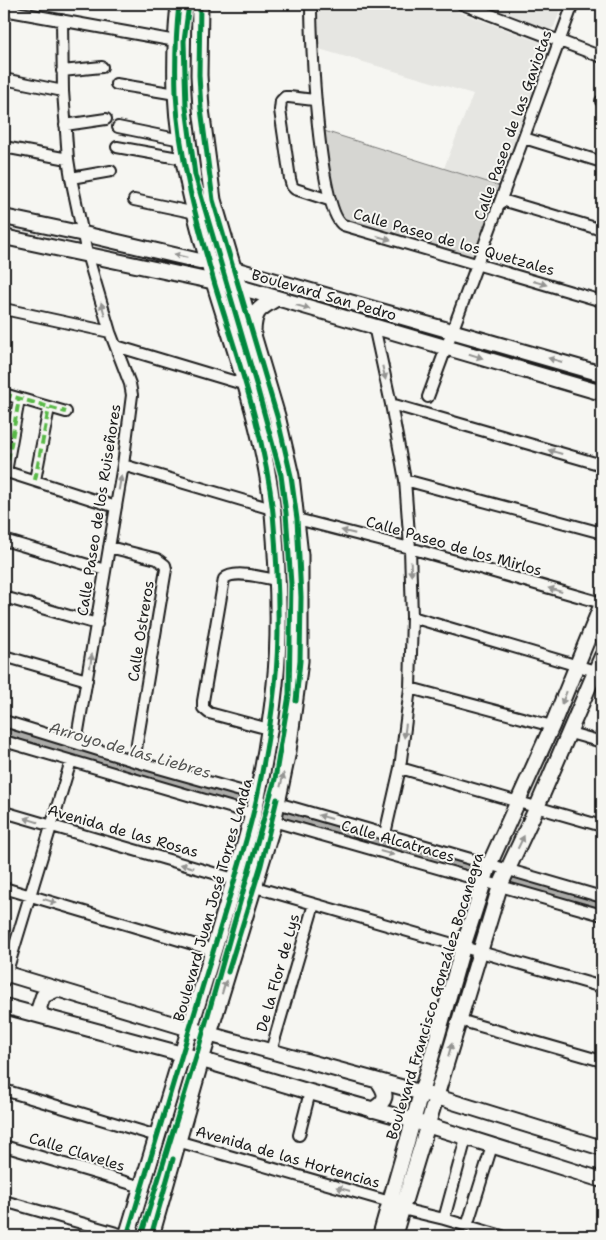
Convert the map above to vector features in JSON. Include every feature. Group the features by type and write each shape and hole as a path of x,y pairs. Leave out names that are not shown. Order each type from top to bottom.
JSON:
{"main road":[{"name":"Boulevard Juan José Torres Landa","path":"127,1236 258,796 269,729 278,652 277,580 272,510 267,474 246,385 214,281 196,212 181,140 176,94 178,4"},
{"path":"151,1236 201,1060 255,887 273,821 288,751 299,675 301,597 297,519 291,476 277,416 213,200 198,75 200,4"},
{"name":"Boulevard San Pedro","path":"4,217 234,269 602,374"},
{"name":"Boulevard San Pedro","path":"4,237 239,287 602,393"},
{"path":"330,314 334,297"},
{"path":"253,338 255,314 275,298"},
{"name":"Boulevard Francisco González Bocanegra","path":"421,1123 422,1093 463,947 490,863 552,726 602,604"},
{"name":"Boulevard Francisco González Bocanegra","path":"380,1236 396,1206 421,1123 437,1096 500,886 599,672 602,656"},
{"path":"4,976 58,989 190,1029 437,1096 602,1148"},
{"path":"42,1016 38,1008 43,996 58,989"},
{"path":"4,1006 182,1054 421,1123 602,1180"},
{"path":"372,1110 385,1099 385,1091 378,1080"},
{"name":"Boulevard Francisco González Bocanegra","path":"394,1236 396,1206"}],"street":[{"name":"Calle Paseo de los Quetzales","path":"311,4 314,100 329,200 338,223 602,301"},
{"path":"462,4 602,56"},
{"name":"Calle Paseo de las Gaviotas","path":"428,397 573,4"},
{"path":"4,10 176,40"},
{"name":"Calle Paseo de los Ruiseñores","path":"62,20 63,91 71,178 87,254 110,332 130,384 132,395 123,465 76,743"},
{"path":"62,71 102,67"},
{"path":"4,79 63,91"},
{"path":"116,84 176,94"},
{"path":"314,100 285,97 281,101 280,110 290,179 295,189 329,200"},
{"path":"65,125 106,119"},
{"path":"118,127 181,140"},
{"path":"524,138 602,162"},
{"path":"4,147 68,160"},
{"path":"117,147 184,159"},
{"path":"71,178 111,171"},
{"path":"134,200 196,212"},
{"path":"502,200 602,230"},
{"path":"4,309 110,332"},
{"path":"374,326 405,480 412,616 410,688 400,768 385,834"},
{"path":"116,346 246,385"},
{"path":"4,394 66,412"},
{"path":"19,399 5,471 116,507"},
{"path":"391,404 602,465"},
{"path":"35,480 49,408"},
{"path":"123,465 272,510"},
{"path":"405,480 602,533"},
{"name":"Calle Paseo de los Mirlos","path":"297,519 410,548 602,604"},
{"path":"4,540 105,570"},
{"name":"Calle Ostreros","path":"109,547 157,559 165,564 166,569 134,761"},
{"path":"269,729 209,713 203,708 203,701 224,579 231,574 238,574 277,580"},
{"path":"4,597 97,624"},
{"path":"412,616 599,672"},
{"path":"4,656 87,680"},
{"path":"410,688 552,726"},
{"path":"4,721 134,761 258,796"},
{"path":"570,733 602,742"},
{"path":"4,741 253,814"},
{"path":"4,976 31,896 71,761"},
{"path":"400,768 602,826"},
{"path":"277,803 490,863 602,897"},
{"name":"Avenida de las Rosas","path":"4,812 234,879"},
{"name":"Calle Alcatraces","path":"273,821 602,915"},
{"path":"255,887 602,986"},
{"path":"4,888 213,950"},
{"name":"De la Flor de Lys","path":"271,1051 314,904"},
{"path":"459,1020 602,1061"},
{"path":"4,1090 157,1136"},
{"path":"299,1135 310,1092"},
{"path":"444,1219 466,1138"},
{"name":"Avenida de las Hortencias","path":"178,1141 502,1236"},
{"name":"Calle Claveles","path":"4,1146 142,1187"},
{"path":"467,1226 492,1146"},
{"path":"4,1201 127,1236"}],"shaded area":[{"path":"319,4 438,4 550,46 500,186 444,168 473,94 319,49"},
{"path":"482,4 563,4 554,27 550,30"},
{"path":"321,130 500,186 474,258 339,220 331,197"}],"waterway":[{"name":"Arroyo de las Liebres","path":"4,731 247,802"},
{"name":"Arroyo de las Liebres","path":"284,813 477,870"},
{"name":"Arroyo de las Liebres","path":"514,881 602,907"}],"marked path":[{"path":"4,394 66,412"},
{"path":"6,472 19,399"},
{"path":"35,480 49,408"}],"cycle path":[{"path":"127,1236 253,814 270,727 278,642 275,534 264,455 250,398 202,238 181,142 176,93 176,37 179,4"},
{"path":"141,1236 198,1050 275,779 289,695 291,584 286,513 281,475 195,175 186,107 184,41 189,4"},
{"path":"200,4 199,75 201,109 213,200 277,416 291,476 297,519 301,597 300,661 296,701"},
{"path":"228,972 261,865 277,799"},
{"path":"151,1236 173,1159"}]}
